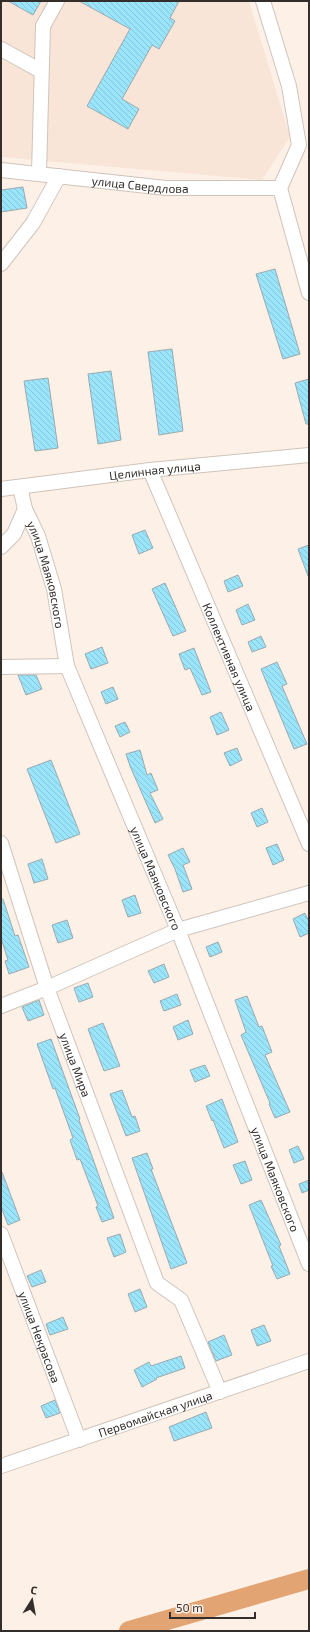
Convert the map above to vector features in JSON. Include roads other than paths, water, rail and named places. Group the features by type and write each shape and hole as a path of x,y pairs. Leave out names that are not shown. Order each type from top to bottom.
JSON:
{"street":[{"path":"39,173 43,26 57,1"},
{"path":"263,1 289,86 299,145 280,188 309,293"},
{"path":"1,49 41,71"},
{"name":"улица Свердлова","path":"1,170 166,188 280,188"},
{"path":"1,264 33,224 59,176"},
{"name":"Целинная улица","path":"1,490 150,470 309,455"},
{"name":"Коллективная улица","path":"150,470 309,844"},
{"name":"улица Маяковского","path":"20,487 25,509 38,536 54,589 67,666 178,930 309,1264"},
{"path":"1,547 14,534 25,509"},
{"path":"1,667 67,666"},
{"name":"улица Мира","path":"1,843 48,988 157,1283 181,1300 220,1392"},
{"path":"1,1006 48,988 178,930 309,893"},
{"name":"улица Некрасова","path":"1,1234 79,1440"},
{"name":"Первомайская улица","path":"1,1466 309,1361"}],"waterway":[{"path":"129,1631 309,1579"}]}
